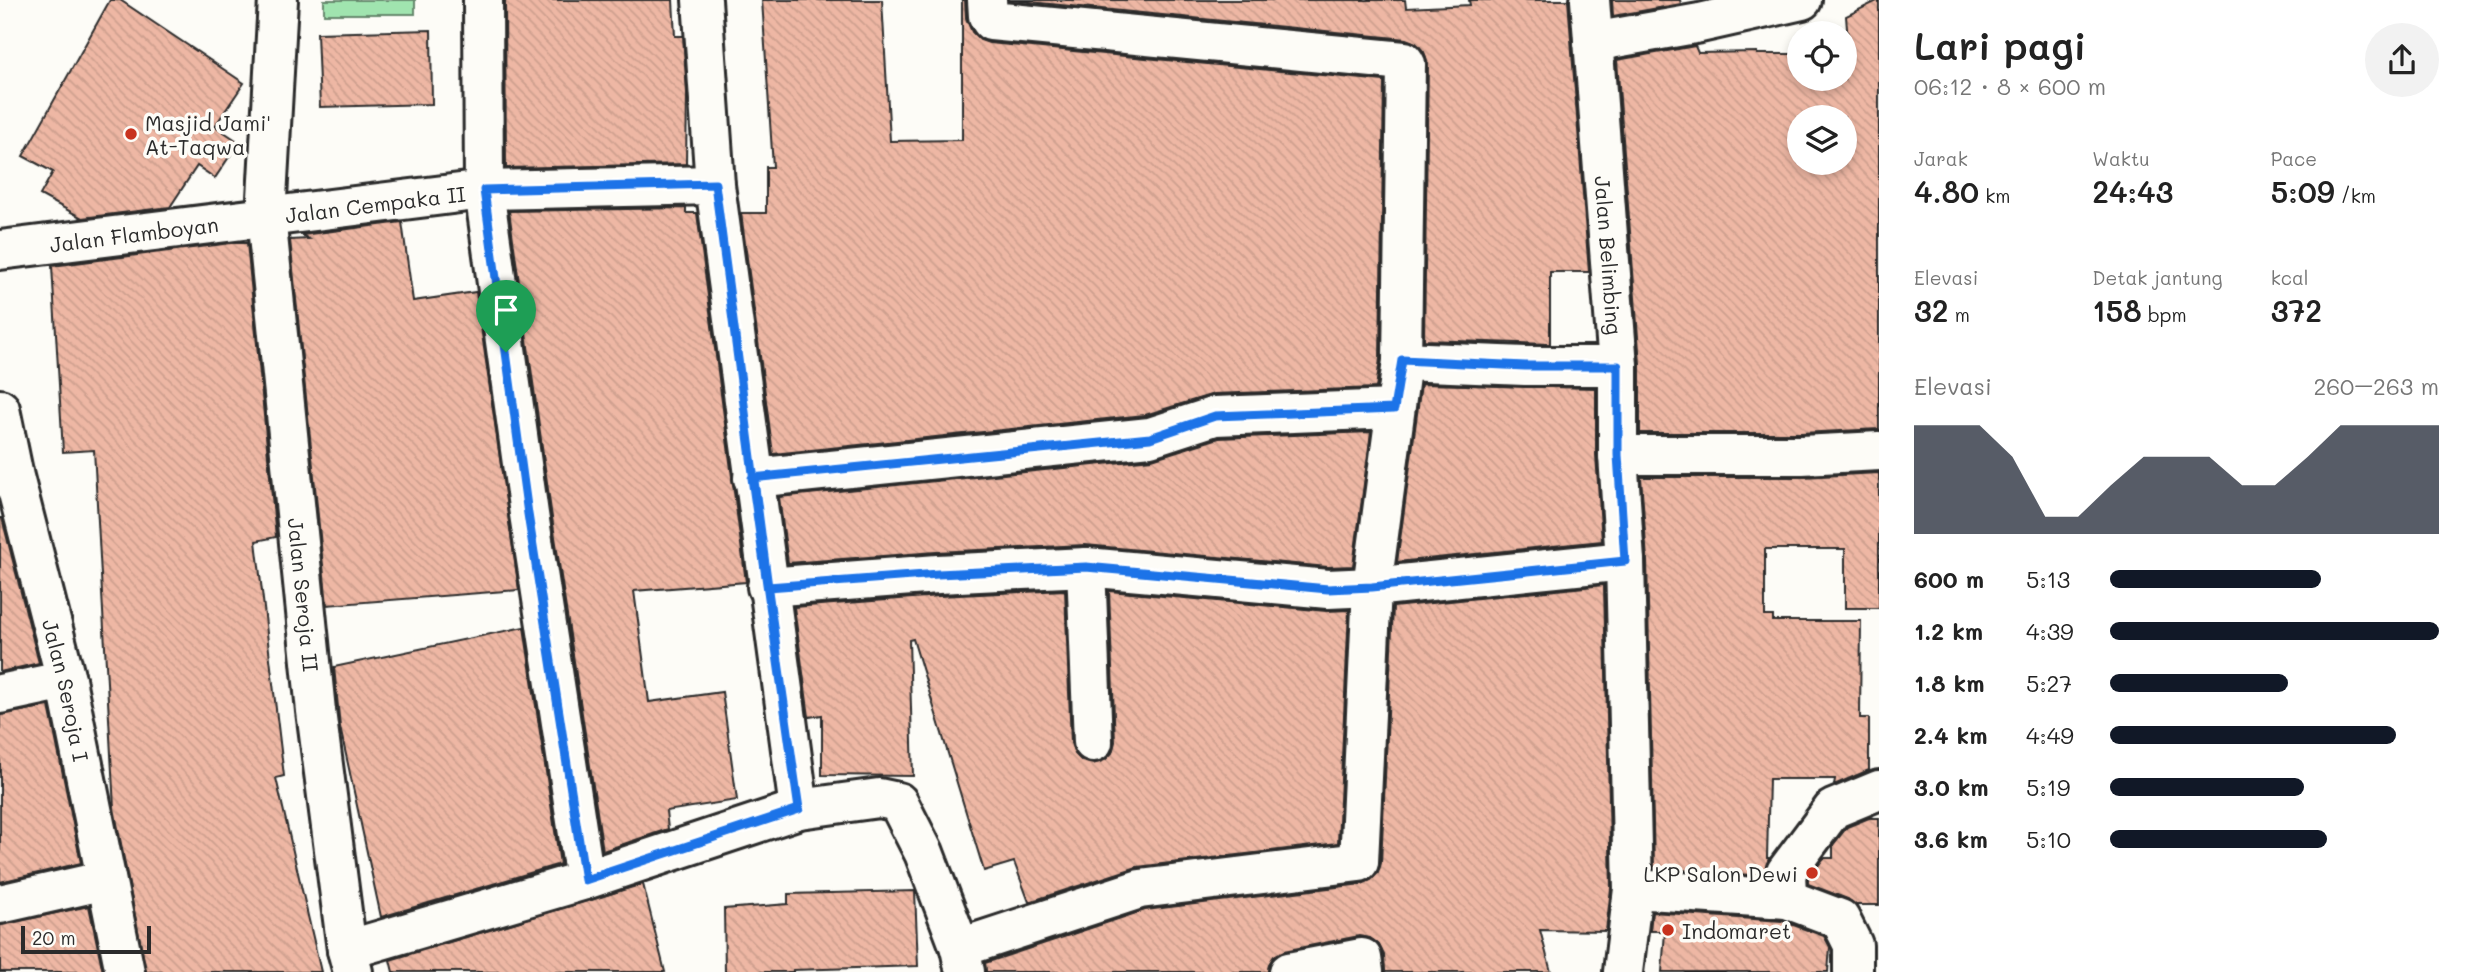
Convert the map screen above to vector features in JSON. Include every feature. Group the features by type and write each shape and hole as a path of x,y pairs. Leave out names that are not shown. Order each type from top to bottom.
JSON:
{"street":[{"name":"Jalan Seroja II","path":"278,0 266,216 320,745 350,961"},
{"name":"Jalan Cempaka II","path":"483,0 484,190"},
{"path":"702,0 715,184 752,478 799,809"},
{"path":"350,961 799,809 879,798 898,802 924,853 962,960 1140,889 1359,862 1372,587 1402,360 1406,64 1404,61 991,21 987,0"},
{"name":"Jalan Belimbing","path":"1590,0 1618,366 1618,455 1625,561 1633,889 1623,972"},
{"path":"1593,42 1700,23 1802,0"},
{"name":"Jalan Cempaka II","path":"266,216 484,190 715,184"},
{"path":"484,190 528,514 585,880"},
{"name":"Jalan Flamboyan","path":"0,250 266,216"},
{"path":"1402,360 1525,366 1618,366"},
{"name":"Jalan Seroja I","path":"0,409 7,478 66,680 125,972"},
{"path":"752,478 1150,438 1215,416 1394,409"},
{"path":"1618,455 1802,455 1879,451"},
{"path":"768,587 938,574 1086,567 1328,589 1372,587 1625,561"},
{"path":"1086,567 1093,742"},
{"path":"0,694 66,680"},
{"path":"1787,898 1786,872 1833,809 1879,790"},
{"path":"0,904 106,880"},
{"path":"1633,889 1787,898 1840,919 1853,945 1853,972"},
{"path":"1289,972 1362,958 1364,972"}],"green space":[{"path":"324,0 415,0 415,14 324,14"}],"building":[{"name":"Masjid Jami' At-Taqwa","path":"110,0 120,0 244,83 215,126 239,142 215,178 197,166 170,207 82,218 40,195 53,172 23,156"},
{"path":"505,0 673,0 675,36 683,36 687,93 686,164 506,168"},
{"path":"762,0 882,0 890,141 962,140 962,0 965,0 966,18 972,32 980,40 989,43 1384,81 1380,359 1376,388 1214,394 1145,415 773,454 741,213 766,213 766,167 773,167"},
{"path":"1009,0 1405,0 1406,8 1470,5 1469,0 1568,0 1589,272 1550,272 1550,344 1424,340 1428,64 1424,52 1416,43 1406,39"},
{"path":"1612,0 1680,0 1681,4 1613,16"},
{"path":"1879,0 1879,429 1801,433 1640,433 1640,364 1617,60 1695,46 1698,53 1787,54 1787,91 1857,91 1857,21 1846,21 1846,16"},
{"path":"431,30 432,104 320,107 317,33"},
{"path":"686,208 686,213 697,213 746,582 634,591 649,702 722,692 737,800 666,811 668,829 603,851 509,211"},
{"path":"402,222 413,301 476,292 519,590 327,605 290,240 309,239 302,235"},
{"path":"247,243 276,537 256,541 284,776 276,778 321,972 146,972 114,808 94,450 63,452 52,266"},
{"path":"1421,384 1596,388 1596,455 1602,541 1397,562"},
{"path":"1371,432 1353,566 1328,567 1085,545 788,563 779,497 1152,459 1219,438"},
{"path":"1879,473 1879,608 1845,608 1845,549 1765,549 1765,616 1773,616 1773,621 1861,621 1860,718 1869,718 1869,770 1834,785 1835,779 1769,779 1769,858 1764,876 1654,868 1647,560 1641,477 1802,477"},
{"path":"0,518 39,663 0,672"},
{"path":"1604,585 1611,888 1606,931 1540,930 1551,972 1385,972 1384,955 1379,945 1370,938 1359,936 1284,951 1274,956 1268,972 986,972 985,963 1145,910 1362,884 1371,880 1378,873 1381,863 1393,607"},
{"path":"1065,590 1071,743 1075,754 1082,761 1093,764 1105,760 1112,753 1115,742 1109,591 1326,611 1349,610 1338,843 1137,867 1029,902 1014,862 984,871 913,639 909,640 913,776 822,775 822,715 809,717 794,607"},
{"path":"524,627 560,864 381,917 340,727 334,667"},
{"path":"49,706 81,863 0,882 0,715"},
{"path":"1869,818 1879,818 1879,905 1855,905 1848,899 1808,884 1808,879 1824,858 1833,858 1833,845 1847,827"},
{"path":"643,884 665,972 393,972 390,960"},
{"path":"915,891 918,966 793,972 725,972 724,909 788,904 788,894"},
{"path":"89,906 103,972 0,972 0,925"},
{"path":"1652,912 1782,921 1824,936 1830,947 1828,972 1662,972 1665,931 1650,931"}],"place":[{"name":"Masjid Jami' At-Taqwa","path":"131,134"},
{"name":"LKP Salon Dewi","path":"1812,873"},
{"name":"Indomaret","path":"1668,930"}],"route":[{"path":"506,352 484,190 715,184 752,478 768,587 938,574 1086,567 1328,589 1372,587 1625,561 1618,455 1618,366 1451,364 1402,360 1394,409 1215,416 1150,438 752,478 799,809 585,880 528,514 506,352"}]}
